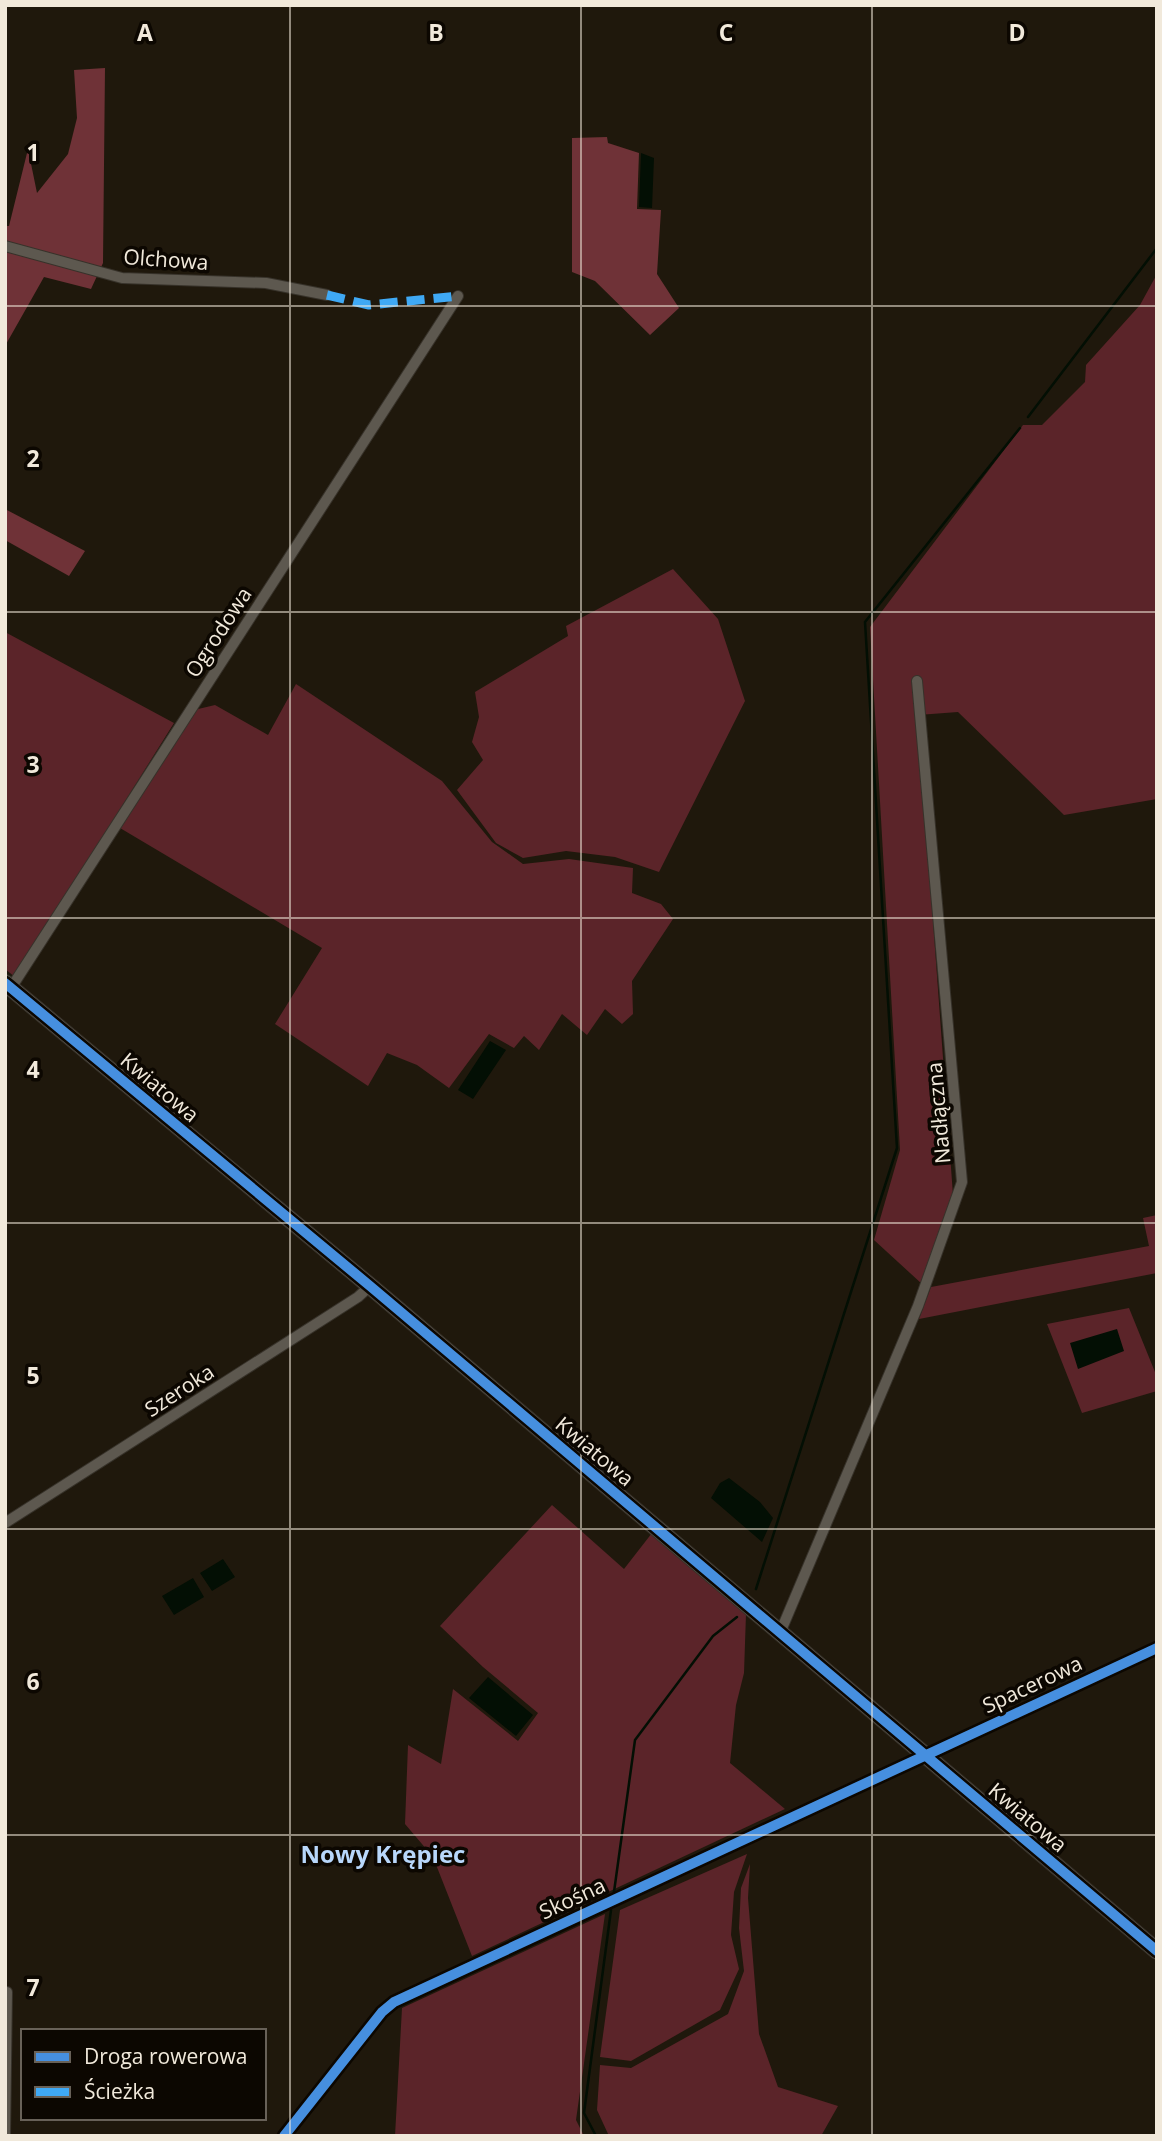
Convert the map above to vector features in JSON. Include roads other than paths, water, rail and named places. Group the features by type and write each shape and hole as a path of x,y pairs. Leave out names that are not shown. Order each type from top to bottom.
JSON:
{"street":[{"name":"Olchowa","path":"5,246 122,278 266,283 327,295"},
{"name":"Ogrodowa","path":"8,985 458,296"},
{"name":"Nadłączna","path":"780,1633 918,1306 962,1182 917,681"},
{"name":"Kwiatowa","path":"8,985 370,1286 1157,1951"},
{"name":"Szeroka","path":"5,1523 358,1297 370,1286"},
{"name":"Spacerowa","path":"923,1754 1157,1648"},
{"name":"Skośna","path":"284,2136 382,2012 394,2002 756,1833 881,1779 923,1754"},
{"path":"5,2136 6,1992"}],"waterway":[{"path":"1028,417 1157,248"},
{"path":"756,1589 897,1148 865,622 1020,428"},
{"path":"614,1892 635,1740 713,1636 737,1617"},
{"path":"596,2136 584,2113 611,1910"}],"district":[{"name":"Nowy Krępiec","path":"383,1853"}]}
